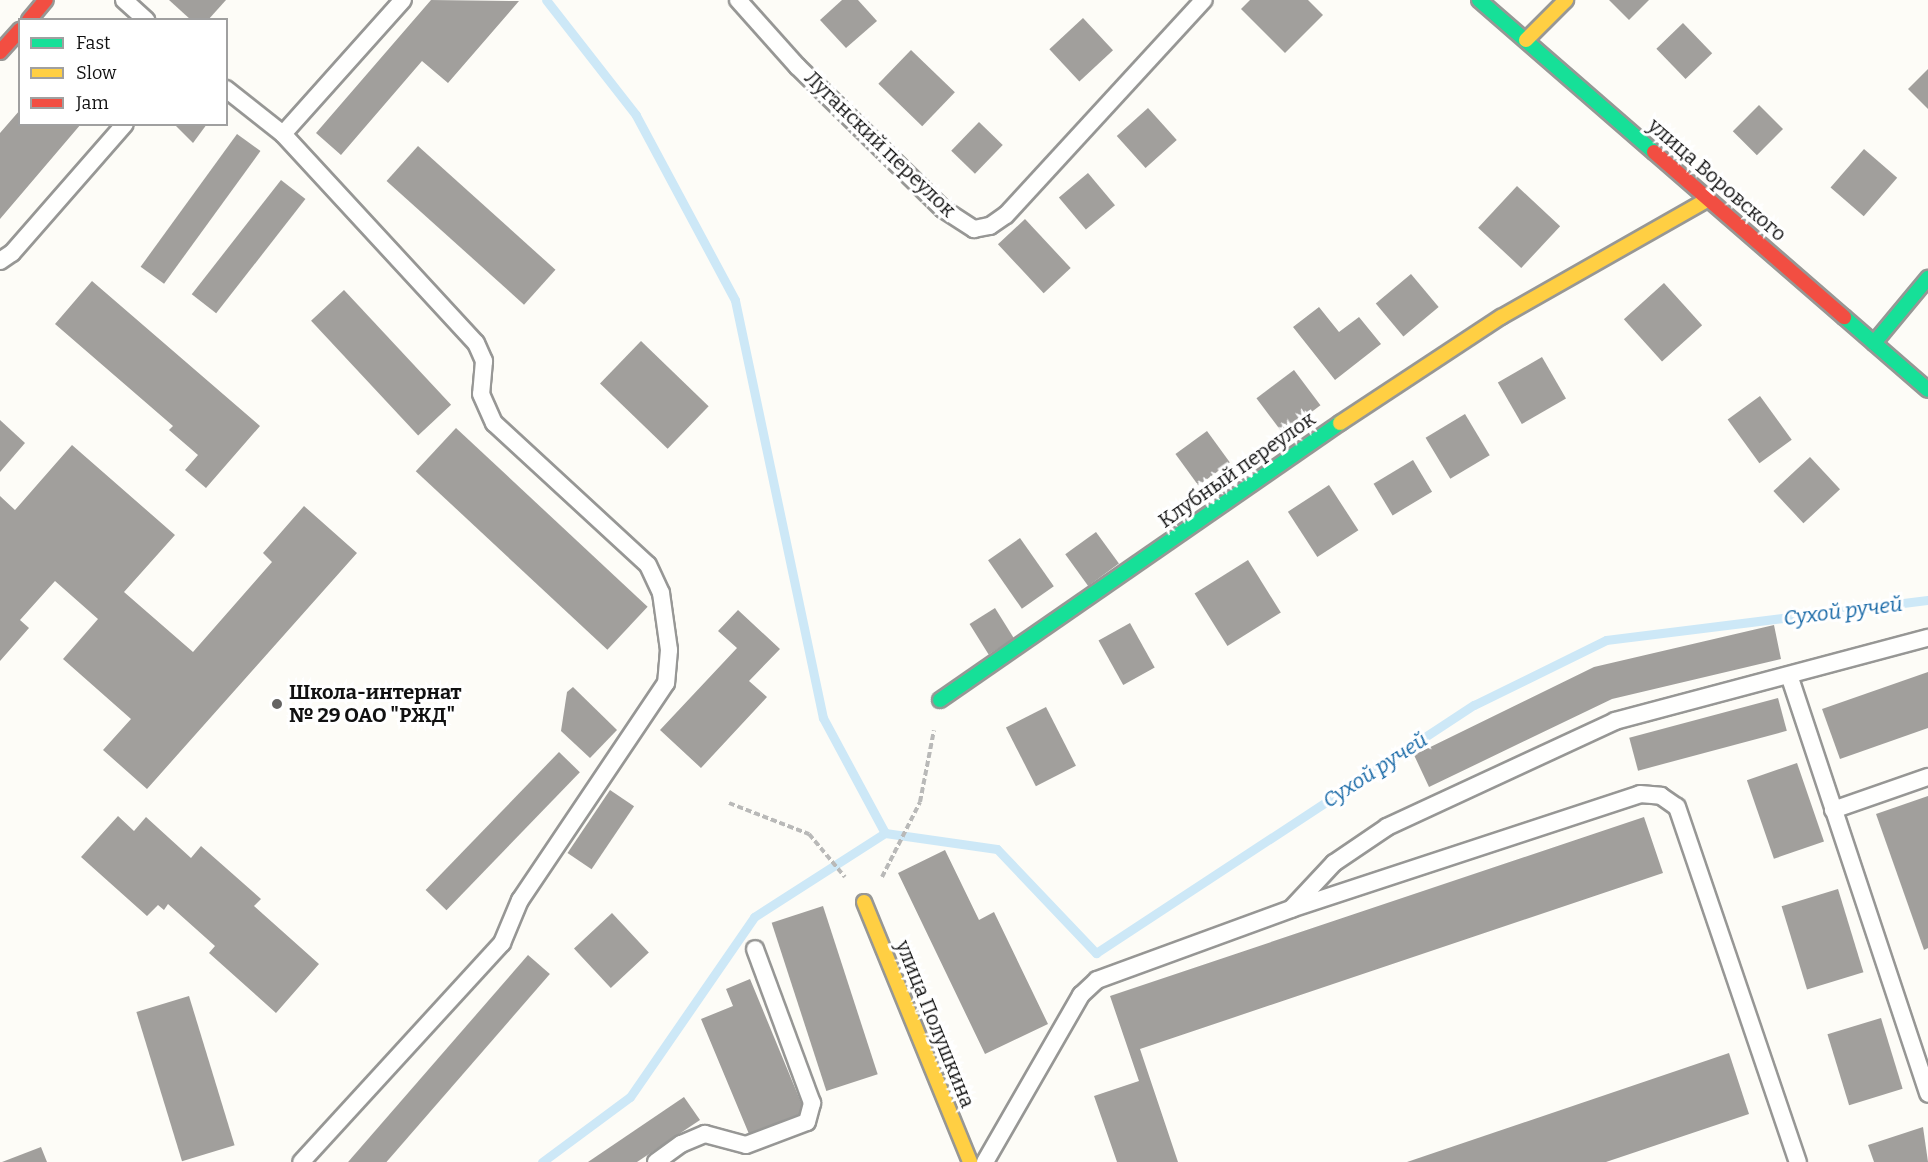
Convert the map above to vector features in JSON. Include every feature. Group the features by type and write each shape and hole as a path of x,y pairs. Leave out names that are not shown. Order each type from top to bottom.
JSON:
{"street":[{"path":"31,18 46,0"},
{"name":"улица Воровского","path":"1479,0 1928,390"},
{"path":"1526,40 1566,0"},
{"path":"0,52 18,32"},
{"name":"Клубный переулок","path":"940,700 1303,447 1501,317 1709,199"},
{"path":"1874,343 1928,278"},
{"name":"улица Полушкина","path":"864,902 970,1162"}],"lane":[{"path":"124,0 144,18"},
{"path":"283,134 403,0"},
{"name":"Луганский переулок","path":"738,0 797,66 943,209 974,229 990,226 1006,215 1204,0"},
{"path":"228,91 283,134 476,343 484,361 481,394 494,423 648,565 661,592 669,650 666,682 520,900 502,943 301,1162"},
{"path":"0,261 12,253 123,126"},
{"path":"1291,909 1334,863 1387,827 1615,721 1790,678 1928,638"},
{"path":"1790,678 1928,1094"},
{"path":"1833,810 1928,777"},
{"path":"985,1162 1081,995 1097,980 1291,909 1640,794 1661,796 1677,807 1798,1162"},
{"path":"662,1160 705,1134 746,1145 807,1122 812,1103 755,949"}],"path":[{"path":"892,861 920,802 940,700"},
{"path":"729,802 809,834 864,902"}],"building":[{"path":"169,0 226,0 210,18 189,18"},
{"path":"431,0 519,1 448,83 422,61 341,155 316,133"},
{"path":"842,0 858,0 877,21 846,48 820,20"},
{"path":"1250,0 1308,0 1323,15 1285,53 1241,9"},
{"path":"1609,0 1649,0 1629,20"},
{"path":"1083,18 1113,50 1079,82 1049,49"},
{"path":"1683,23 1712,53 1686,79 1656,49"},
{"path":"911,50 955,92 922,126 878,84"},
{"path":"1928,69 1928,109 1908,89"},
{"path":"1759,105 1783,129 1757,155 1733,131"},
{"path":"1148,108 1177,140 1146,168 1117,136"},
{"path":"18,112 18,126 79,126 0,219 0,133"},
{"path":"979,122 1003,145 975,174 951,151"},
{"path":"176,126 206,126 193,143"},
{"path":"237,134 260,151 164,284 141,267"},
{"path":"418,146 555,270 524,305 387,181"},
{"path":"1864,149 1897,178 1864,216 1831,187"},
{"path":"1088,173 1115,205 1086,230 1059,197"},
{"path":"281,180 305,199 216,313 192,294"},
{"path":"1517,186 1560,226 1521,268 1478,228"},
{"path":"1025,219 1071,268 1044,293 998,244"},
{"path":"1411,274 1439,307 1403,337 1376,304"},
{"path":"92,281 260,426 206,488 185,470 198,455 169,430 173,426 55,324"},
{"path":"1664,283 1702,325 1662,361 1624,319"},
{"path":"344,290 451,405 418,436 311,321"},
{"path":"1319,307 1339,332 1359,317 1381,344 1335,380 1293,327"},
{"path":"641,341 709,406 668,449 600,383"},
{"path":"1542,357 1566,399 1522,424 1498,382"},
{"path":"1294,370 1320,405 1283,433 1256,398"},
{"path":"1760,396 1792,440 1759,463 1728,420"},
{"path":"1465,414 1490,455 1450,479 1426,438"},
{"path":"0,420 25,443 0,472"},
{"path":"456,428 648,607 607,650 416,471"},
{"path":"1207,431 1230,463 1198,485 1175,454"},
{"path":"72,445 175,535 124,592 193,652 272,562 263,553 304,506 357,553 147,789 103,750 131,719 63,659 98,619 55,581 20,620 29,628 0,661 0,496 15,510"},
{"path":"1810,457 1840,489 1803,523 1773,491"},
{"path":"1413,460 1432,492 1393,515 1374,484"},
{"path":"1329,485 1358,530 1317,557 1288,512"},
{"path":"1096,532 1119,564 1088,586 1065,554"},
{"path":"1020,538 1054,586 1022,609 988,560"},
{"path":"1248,560 1281,613 1227,646 1195,593"},
{"path":"995,608 1014,639 989,654 970,624"},
{"path":"738,610 780,649 749,681 767,697 701,768 660,730 737,648 718,631"},
{"path":"1130,623 1155,668 1123,685 1099,640"},
{"path":"1774,625 1781,659 1612,699 1429,787 1414,755 1594,667"},
{"path":"1928,672 1928,728 1840,759 1822,709"},
{"path":"573,687 617,730 590,758 561,731 567,692"},
{"path":"1778,698 1787,731 1638,771 1629,738"},
{"path":"1046,707 1076,766 1036,786 1006,727"},
{"path":"559,752 580,772 446,910 426,890"},
{"path":"1797,763 1824,841 1774,859 1747,780"},
{"path":"610,790 634,806 592,869 568,853"},
{"path":"1928,796 1928,948 1924,950 1876,814"},
{"path":"118,816 134,831 146,817 191,858 201,846 261,899 254,906 319,964 276,1013 209,953 215,946 168,904 164,910 158,905 147,916 81,857"},
{"path":"1644,817 1663,873 1140,1049 1178,1162 1117,1162 1094,1096 1139,1081 1110,996"},
{"path":"945,850 979,920 994,912 1048,1024 985,1054 898,873"},
{"path":"1838,889 1863,972 1807,989 1782,906"},
{"path":"823,906 878,1074 826,1091 772,923"},
{"path":"612,913 649,952 611,988 574,948"},
{"path":"528,955 550,974 386,1162 348,1162"},
{"path":"750,979 805,1112 749,1134 701,1019 733,1006 726,989"},
{"path":"189,996 235,1145 182,1161 136,1012"},
{"path":"1881,1018 1903,1089 1849,1105 1827,1034"},
{"path":"1729,1053 1749,1114 1606,1162 1407,1162"},
{"path":"684,1097 700,1120 637,1162 588,1162"},
{"path":"1923,1127 1928,1162 1874,1162 1868,1145"},
{"path":"41,1147 47,1162 2,1162"}],"waterway":[{"path":"542,1162 630,1097 754,917 885,833 823,718 735,300 636,115 546,0"},
{"name":"Сухой ручей","path":"885,833 997,849 1096,953 1474,705 1606,640 1928,600"}],"traffic: fast":[{"path":"1479,0 1654,152"},
{"path":"1874,343 1928,278"},
{"path":"1844,317 1928,390"},
{"path":"940,700 1340,423"}],"traffic: slow":[{"path":"1526,40 1566,0"},
{"path":"1340,423 1501,317 1709,199"},
{"path":"864,902 970,1162"}],"traffic: jam":[{"path":"31,18 46,0"},
{"path":"0,52 18,32"},
{"path":"1654,152 1844,317"}],"place":[{"name":"Школа-интернат № 29 ОАО \"РЖД\"","path":"277,704"}]}
